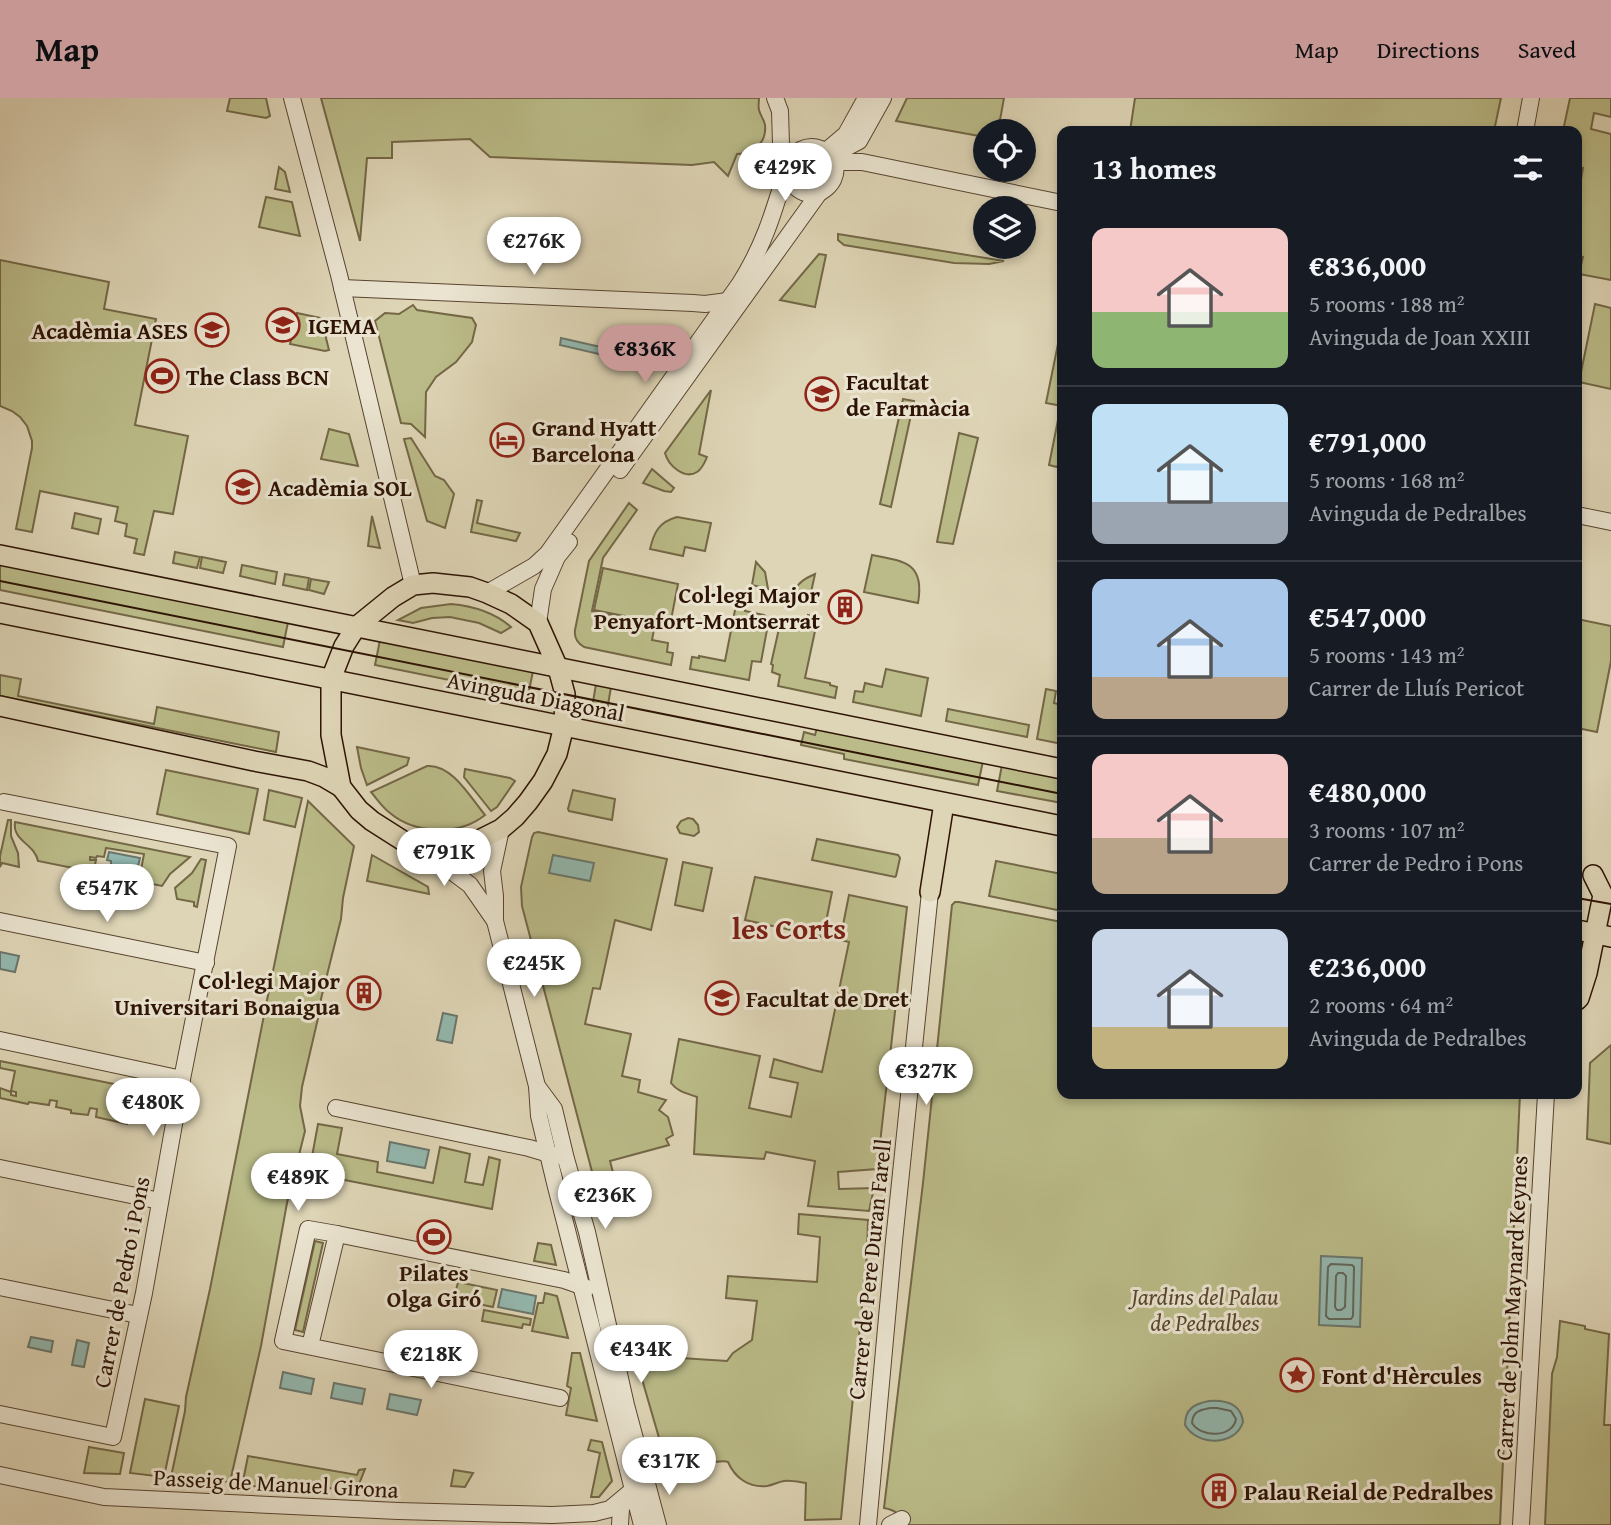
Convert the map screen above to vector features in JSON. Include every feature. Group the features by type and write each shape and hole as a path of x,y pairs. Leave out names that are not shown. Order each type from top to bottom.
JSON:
{"main road":[{"path":"0,555 1057,768"},
{"path":"0,706 308,771 341,787 359,810 405,842 438,850 463,848 501,830 516,817 544,781 557,754 564,726 565,694 558,668 538,623 511,604 487,593 457,585 433,583 413,585 393,597 356,627 344,646 331,680 331,735 341,787"},
{"name":"Avinguda Diagonal","path":"0,613 1057,826"},
{"path":"930,892 944,803"},
{"path":"1582,989 1603,895 1594,875"}],"street":[{"path":"292,98 342,288 413,585"},
{"path":"775,98 780,111 780,144 788,164 789,180 793,186 805,193 819,193"},
{"path":"830,157 866,98"},
{"path":"830,157 859,141 883,98"},
{"path":"1526,126 1531,98"},
{"path":"1536,126 1541,98"},
{"path":"487,593 534,566 548,552 728,301 758,253 788,164 799,149 817,147 830,157 1057,202"},
{"path":"538,623 543,589 557,557 819,193 829,186 835,170 830,157"},
{"path":"342,288 705,304 728,301"},
{"path":"1582,516 1611,522"},
{"name":"Carrer de Pedro i Pons","path":"0,1414 113,1437 144,1293 182,1079 228,846 4,802"},
{"path":"501,830 492,871 495,921 537,1086 548,1154 581,1287 640,1484 659,1525"},
{"path":"405,842 470,885 495,921"},
{"name":"Carrer de Pere Duran Farell","path":"869,1525 894,1241 930,892"},
{"path":"0,921 206,963"},
{"path":"0,1040 182,1079"},
{"path":"537,1086 554,1109 601,1290 640,1484 642,1525"},
{"name":"Carrer de John Maynard Keynes","path":"1521,1525 1546,1099"},
{"path":"336,1108 529,1148 566,1160"},
{"path":"0,1168 160,1201"},
{"path":"561,1398 283,1341 308,1229 564,1280 581,1287 601,1290"},
{"path":"310,1346 337,1234"},
{"path":"0,1287 138,1315"},
{"name":"Passeig de Manuel Girona","path":"0,1475 104,1497 374,1518 552,1515"},
{"path":"552,1515 594,1513 610,1509 640,1484"},
{"path":"620,1525 621,1508 640,1484"},
{"path":"552,1515 584,1525"}],"green space":[{"path":"230,98 266,98 270,116 266,118 227,111"},
{"path":"321,98 759,98 765,131 758,146 737,154 728,176 714,162 692,165 490,157 470,139 392,142 392,158 367,158 360,241"},
{"path":"907,98 1004,98 1000,119 973,119 973,135 896,121"},
{"path":"1135,98 1501,98 1495,126 1131,126"},
{"path":"1570,98 1611,98 1611,117 1594,113 1591,129 1611,134 1611,280 1582,275 1582,126 1564,126"},
{"path":"810,158 819,162 823,171 819,180 810,184 801,180 797,171 801,162"},
{"path":"279,167 285,172 290,192 275,189"},
{"path":"266,197 292,202 300,236 259,227"},
{"path":"838,234 973,256 973,259 1004,261 989,264 954,263 844,245 838,240"},
{"path":"819,254 826,255 815,307 780,300"},
{"path":"0,260 109,282 104,309 156,319 135,425 188,436 173,514 154,511 144,555 134,553 137,539 125,536 127,524 115,521 118,507 40,491 32,532 16,529 32,441 27,426 20,417 0,406"},
{"path":"1595,304 1611,308 1611,389 1582,383 1582,367"},
{"path":"413,305 417,310 472,318 476,325 472,342 456,362 436,377 426,392 425,437 411,424 401,423 375,321 385,313 399,314"},
{"path":"297,313 321,318 329,350 290,344"},
{"path":"1057,349 1057,405 1046,403"},
{"path":"711,390 699,454 707,457 697,472 682,473 673,466 665,453"},
{"path":"903,399 914,401 891,507 880,504"},
{"path":"1057,425 1057,467 1049,465"},
{"path":"329,429 349,434 358,466 321,459"},
{"path":"959,433 978,438 953,544 937,542"},
{"path":"411,438 435,476 444,480 454,494 445,528 427,521 404,439"},
{"path":"652,469 674,488 671,492 643,483"},
{"path":"477,500 482,501 477,523 520,533 516,541 471,532"},
{"path":"629,503 637,510 603,558 592,611 655,624 652,640 668,643 667,652 673,653 671,665 584,647 576,638 575,630 589,561"},
{"path":"75,513 101,519 98,534 72,528"},
{"path":"372,516 380,548 368,546"},
{"path":"677,517 711,523 705,551 685,547 683,556 650,549 658,528"},
{"path":"175,552 200,557 197,568 173,563"},
{"path":"872,555 894,559 910,566 918,579 918,603 864,592"},
{"path":"202,557 226,562 223,573 200,568"},
{"path":"756,562 765,572 768,589 752,585"},
{"path":"0,564 288,622 283,647 0,590"},
{"path":"242,565 277,572 275,584 240,576"},
{"path":"603,568 678,584 670,625 594,610"},
{"path":"285,574 309,578 307,590 283,585"},
{"path":"815,574 810,597 794,594 799,584"},
{"path":"311,579 329,582 324,594 309,590"},
{"path":"737,600 746,602 745,611 764,615 769,619 761,662 752,661 749,680 690,669 692,657 725,661"},
{"path":"451,604 483,611 498,617 511,627 501,633 479,623 450,617 413,623 398,620 421,608"},
{"path":"808,615 818,617 805,678 837,687 835,698 778,686 780,675 772,672 771,664 780,624 787,619 806,623"},
{"path":"1582,620 1611,626 1611,661 1597,732 1582,729"},
{"path":"380,640 533,671 528,696 375,665"},
{"path":"886,669 928,678 921,716 853,702 855,691 863,692 865,683 882,687"},
{"path":"0,675 21,679 18,696 154,724 157,707 279,732 276,752 0,696"},
{"path":"596,684 611,687 607,711 592,708"},
{"path":"1046,689 1056,691 1054,703 1057,704 1057,743 1037,739"},
{"path":"948,709 1029,725 1027,737 946,721"},
{"path":"817,728 983,761 978,785 844,759 844,754 801,745 804,732 815,735"},
{"path":"357,747 409,758 407,765 367,785"},
{"path":"1002,765 1057,776 1057,802 997,791"},
{"path":"427,766 444,770 452,776 485,815 474,822 450,829 424,828 400,820 384,808 371,792"},
{"path":"465,769 515,781 497,807 491,811 464,777"},
{"path":"166,770 258,789 249,834 157,814"},
{"path":"269,790 302,798 295,827 264,820"},
{"path":"573,790 615,799 612,820 569,811"},
{"path":"308,801 354,846 341,919 302,1087 300,1106 305,1131 287,1203 261,1346 230,1482 171,1477 186,1397"},
{"path":"688,818 698,825 699,832 694,836 680,833 677,827 681,821"},
{"path":"8,820 11,820 11,836 18,853 19,867 2,863 0,867"},
{"path":"15,822 190,857 170,874 162,886 38,861 33,850 20,838","holes":["106,848 144,854 140,875 113,870 111,874 94,870 96,860 90,860 90,857 104,857"]},
{"path":"538,832 667,859 651,930 615,920 600,989 593,988 585,1024 631,1034 622,1076 640,1080 638,1092 666,1100 659,1110 668,1117 673,1135 666,1139 669,1145 610,1161 619,1196 600,1202 522,906 521,887 532,837"},
{"path":"817,839 898,855 900,858 896,876 812,860"},
{"path":"372,855 428,887 429,894 367,881"},
{"path":"201,859 206,860 197,907 194,902 177,899 175,888 192,873"},
{"path":"996,861 1057,873 1057,910 989,896"},
{"path":"683,862 712,868 703,911 675,905"},
{"path":"755,877 832,892 823,937 745,920"},
{"path":"849,895 907,907 877,1169 838,1172 839,1189 874,1188 869,1211 808,1206 815,1161 766,1152 764,1159 694,1154 697,1097 679,1090 671,1083 679,1039 760,1056 749,1108 791,1117 798,1083 770,1077 774,1059 822,1072 849,942 840,940"},
{"name":"Jardins del Palau de Pedralbes","path":"959,902 1057,921 1057,1099 1520,1099 1500,1525 905,1525 897,1513 884,1508 923,1183 952,905"},
{"path":"1611,1045 1611,1144 1587,1139 1590,1063"},
{"path":"0,1061 149,1091 145,1112 136,1111 135,1117 129,1116 127,1124 96,1117 97,1109 90,1108 88,1115 71,1113 71,1110 56,1107 57,1101 50,1100 49,1105 28,1104 0,1098 0,1088 11,1092 11,1095 16,1096 16,1092 11,1091 15,1071 0,1068"},
{"path":"318,1124 342,1128 337,1154 378,1162 377,1172 433,1183 440,1147 470,1154 465,1182 483,1185 489,1157 500,1160 492,1209 309,1173"},
{"path":"799,1214 868,1220 867,1255 841,1519 805,1520 806,1483 786,1481 767,1486 754,1485 739,1477 728,1462 710,1461 698,1466 696,1472 667,1456 662,1448 635,1355 727,1361 733,1353 752,1340 757,1301 726,1298 728,1276 817,1282 820,1237 798,1234"},
{"path":"315,1241 323,1243 303,1332 295,1330"},
{"path":"538,1243 551,1245 556,1265 534,1261"},
{"path":"409,1266 435,1271 427,1281 416,1281 410,1276"},
{"path":"458,1282 497,1290 493,1307 454,1299"},
{"path":"545,1293 557,1296 568,1338 532,1331 538,1303 543,1303"},
{"path":"484,1310 531,1319 530,1325 523,1324 522,1328 482,1321"},
{"path":"1560,1321 1609,1334 1604,1425 1611,1425 1611,1525 1545,1525 1552,1374 1557,1357"},
{"path":"572,1353 580,1353 597,1421 566,1415 571,1388 567,1386"},
{"path":"145,1399 179,1406 164,1477 130,1473"},
{"path":"591,1440 602,1442 612,1481 599,1497 591,1497 600,1453 588,1450"},
{"path":"89,1447 124,1453 120,1474 84,1473"},
{"path":"248,1456 357,1475 359,1470 365,1469 357,1489 242,1486"},
{"path":"454,1470 473,1473 465,1487 451,1486"}],"water":[{"path":"561,338 614,350 612,357 560,345"},
{"path":"109,852 140,858 137,871 111,866 111,861 107,860"},
{"path":"553,855 594,863 590,881 549,873"},
{"path":"0,952 19,956 15,972 0,969"},
{"path":"443,1013 457,1016 452,1043 437,1040"},
{"path":"390,1142 429,1150 425,1168 387,1161"},
{"path":"1321,1256 1362,1258 1360,1327 1319,1325"},
{"path":"502,1289 536,1296 533,1314 498,1307"},
{"path":"31,1337 53,1341 51,1352 28,1347"},
{"path":"77,1340 89,1343 84,1367 72,1365"},
{"path":"283,1372 314,1379 311,1394 280,1388"},
{"path":"334,1383 365,1389 362,1404 331,1398"},
{"path":"390,1394 421,1400 417,1415 387,1409"},
{"path":"1209,1401 1226,1402 1239,1411 1243,1422 1232,1436 1215,1441 1207,1440 1198,1437 1185,1425 1191,1408"}],"tram line":[{"path":"0,581 1057,793"},
{"path":"1582,899 1611,904"}],"place":[{"name":"IGEMA","path":"283,325"},
{"name":"Acadèmia ASES","path":"212,330"},
{"name":"The Class BCN","path":"162,376"},
{"name":"Facultat de Farmàcia","path":"822,394"},
{"name":"Grand Hyatt Barcelona","path":"507,440"},
{"name":"Acadèmia SOL","path":"243,487"},
{"name":"Col·legi Major Penyafort-Montserrat","path":"845,607"},
{"name":"Col·legi Major Universitari Bonaigua","path":"364,993"},
{"name":"Facultat de Dret","path":"722,998"},
{"name":"Pilates Olga Giró","path":"434,1237"},
{"name":"Font d'Hèrcules","path":"1297,1375"},
{"name":"Palau Reial de Pedralbes","path":"1219,1491"}],"district":[{"name":"les Corts","path":"789,928"}]}
